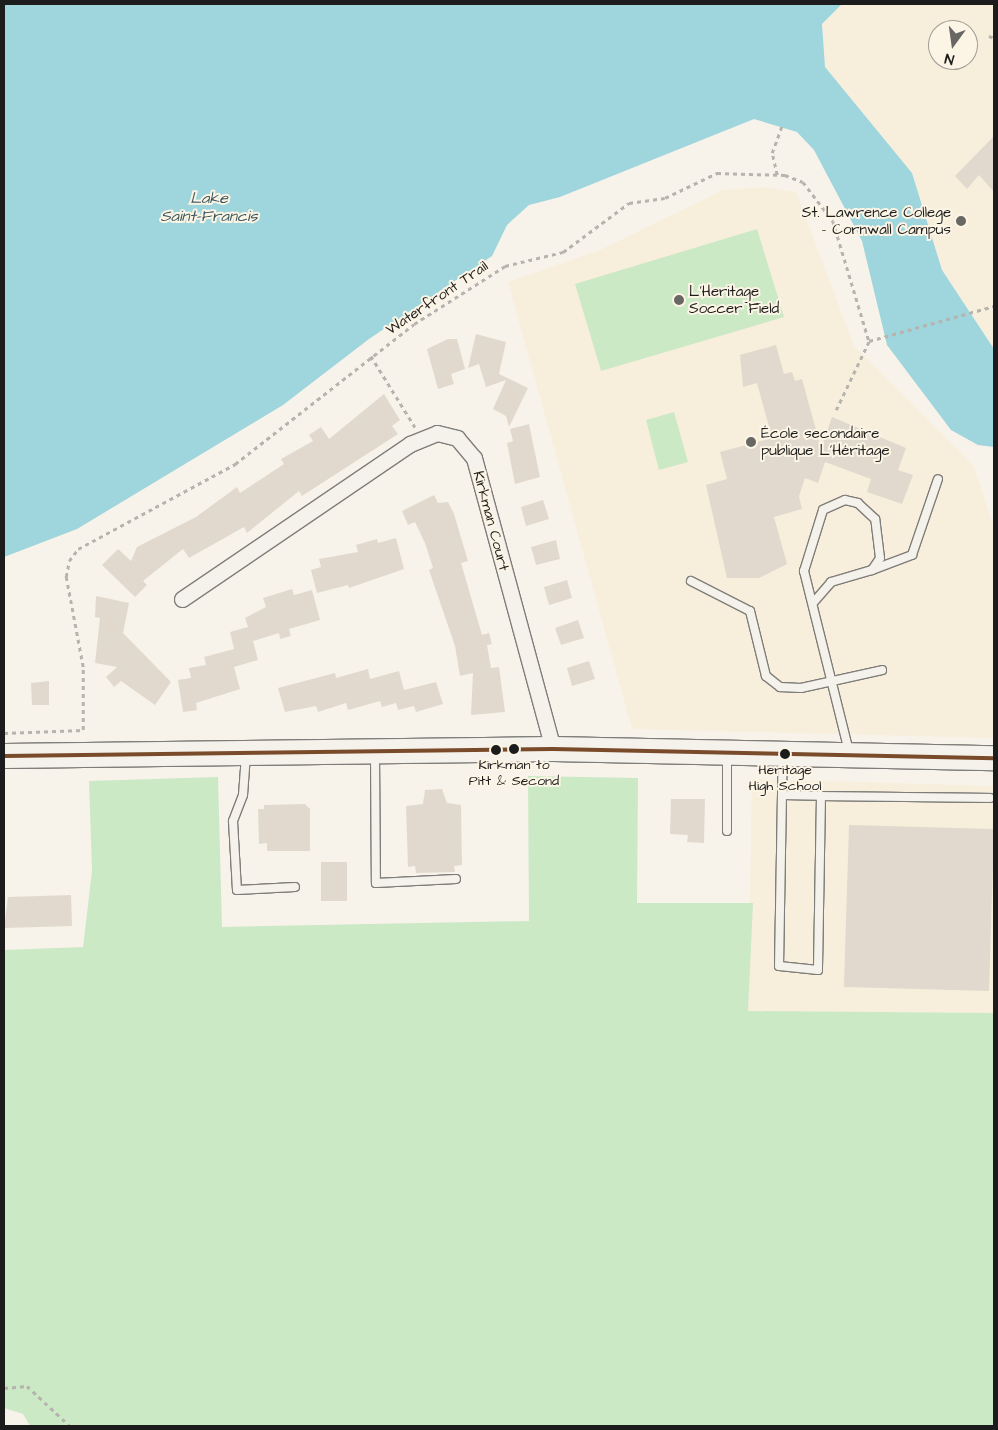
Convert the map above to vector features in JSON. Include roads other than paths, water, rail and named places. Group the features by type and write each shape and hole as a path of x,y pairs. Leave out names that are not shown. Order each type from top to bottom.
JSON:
{"main road":[{"path":"4,756 553,749 849,753 994,758"}],"street":[{"name":"Kirkman Court","path":"182,599 423,439 437,433 457,438 474,458 553,749"}],"lane":[{"path":"813,603 831,582 872,570 912,554 938,479"},
{"path":"849,753 805,564 818,518 830,504 845,500 869,510 881,544 872,570"},
{"path":"690,581 750,611 770,682 790,689 882,670"},
{"path":"375,751 376,883 456,879"},
{"path":"727,751 728,831"},
{"path":"784,752 779,966 818,970 821,796"},
{"path":"246,753 243,795 233,821 237,890 295,887"},
{"path":"782,795 990,798"}],"water":[{"name":"Lake Saint-Francis","path":"4,4 842,4 822,24 825,67 912,173 942,270 994,349 994,447 978,445 951,430 887,345 862,241 814,150 797,132 754,119 560,197 529,205 507,225 492,256 369,339 283,405 77,529 4,557"}],"place":[{"name":"St. Lawrence College - Cornwall Campus","path":"961,221"},
{"name":"L'Heritage Soccer Field","path":"679,300"},
{"name":"École secondaire publique L'Héritage","path":"751,442"},
{"name":"Kirkman to Pitt & Second","path":"514,749"},
{"name":"Heritage High School","path":"785,754"}]}
